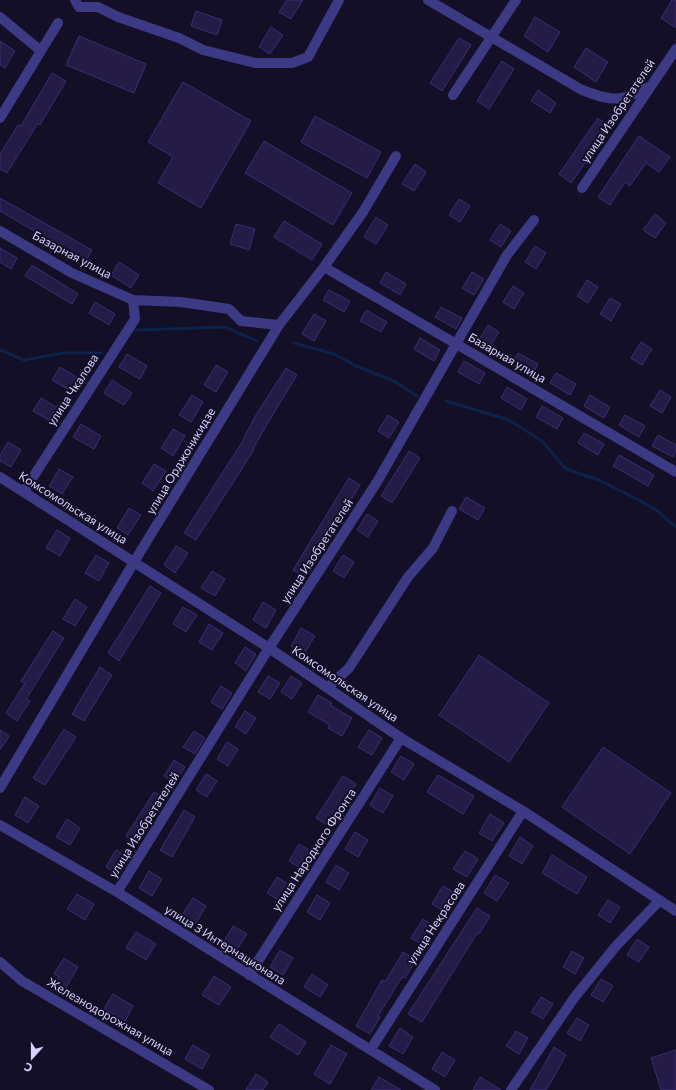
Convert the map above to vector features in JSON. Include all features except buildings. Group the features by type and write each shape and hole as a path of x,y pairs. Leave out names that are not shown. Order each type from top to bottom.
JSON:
{"street":[{"path":"75,0 79,7 98,7 118,17 179,38 203,50 255,63 292,63 308,57 339,0"},
{"path":"428,0 441,3 492,37 582,90 605,99 624,98 651,86"},
{"path":"453,96 516,0"},
{"path":"0,17 41,51"},
{"path":"0,118 58,23"},
{"name":"улица Изобретателей","path":"582,188 676,49"},
{"name":"улица Орджоникидзе","path":"0,788 134,562 279,325 324,268 363,212 396,156"},
{"name":"улица Изобретателей","path":"117,892 269,648 377,482 507,255 534,220"},
{"name":"Базарная улица","path":"0,231 72,273 133,300"},
{"name":"Базарная улица","path":"324,268 676,472"},
{"path":"133,300 182,302 229,309 241,321 279,325"},
{"name":"улица Чкалова","path":"24,491 135,319 133,300"},
{"name":"Комсомольская улица","path":"0,478 24,491 269,648 401,738 523,811 676,911"},
{"path":"327,688 349,668 408,578 433,548 452,511"},
{"name":"улица Народного Фронта","path":"249,975 401,738"},
{"name":"улица Некрасова","path":"371,1049 523,811"},
{"name":"улица 3 Интернационала","path":"0,825 117,892 435,1090"},
{"path":"511,1090 574,998 616,946 660,900"},
{"name":"Железнодорожная улица","path":"0,962 22,981 209,1090"}],"waterway":[{"path":"136,330 225,327 257,341"},
{"path":"294,343 334,354 356,366 394,381 417,396"},
{"path":"0,350 24,360 64,353 101,353"},
{"path":"446,401 509,420 542,441 566,469 599,480 637,499 656,510 676,527"}]}
